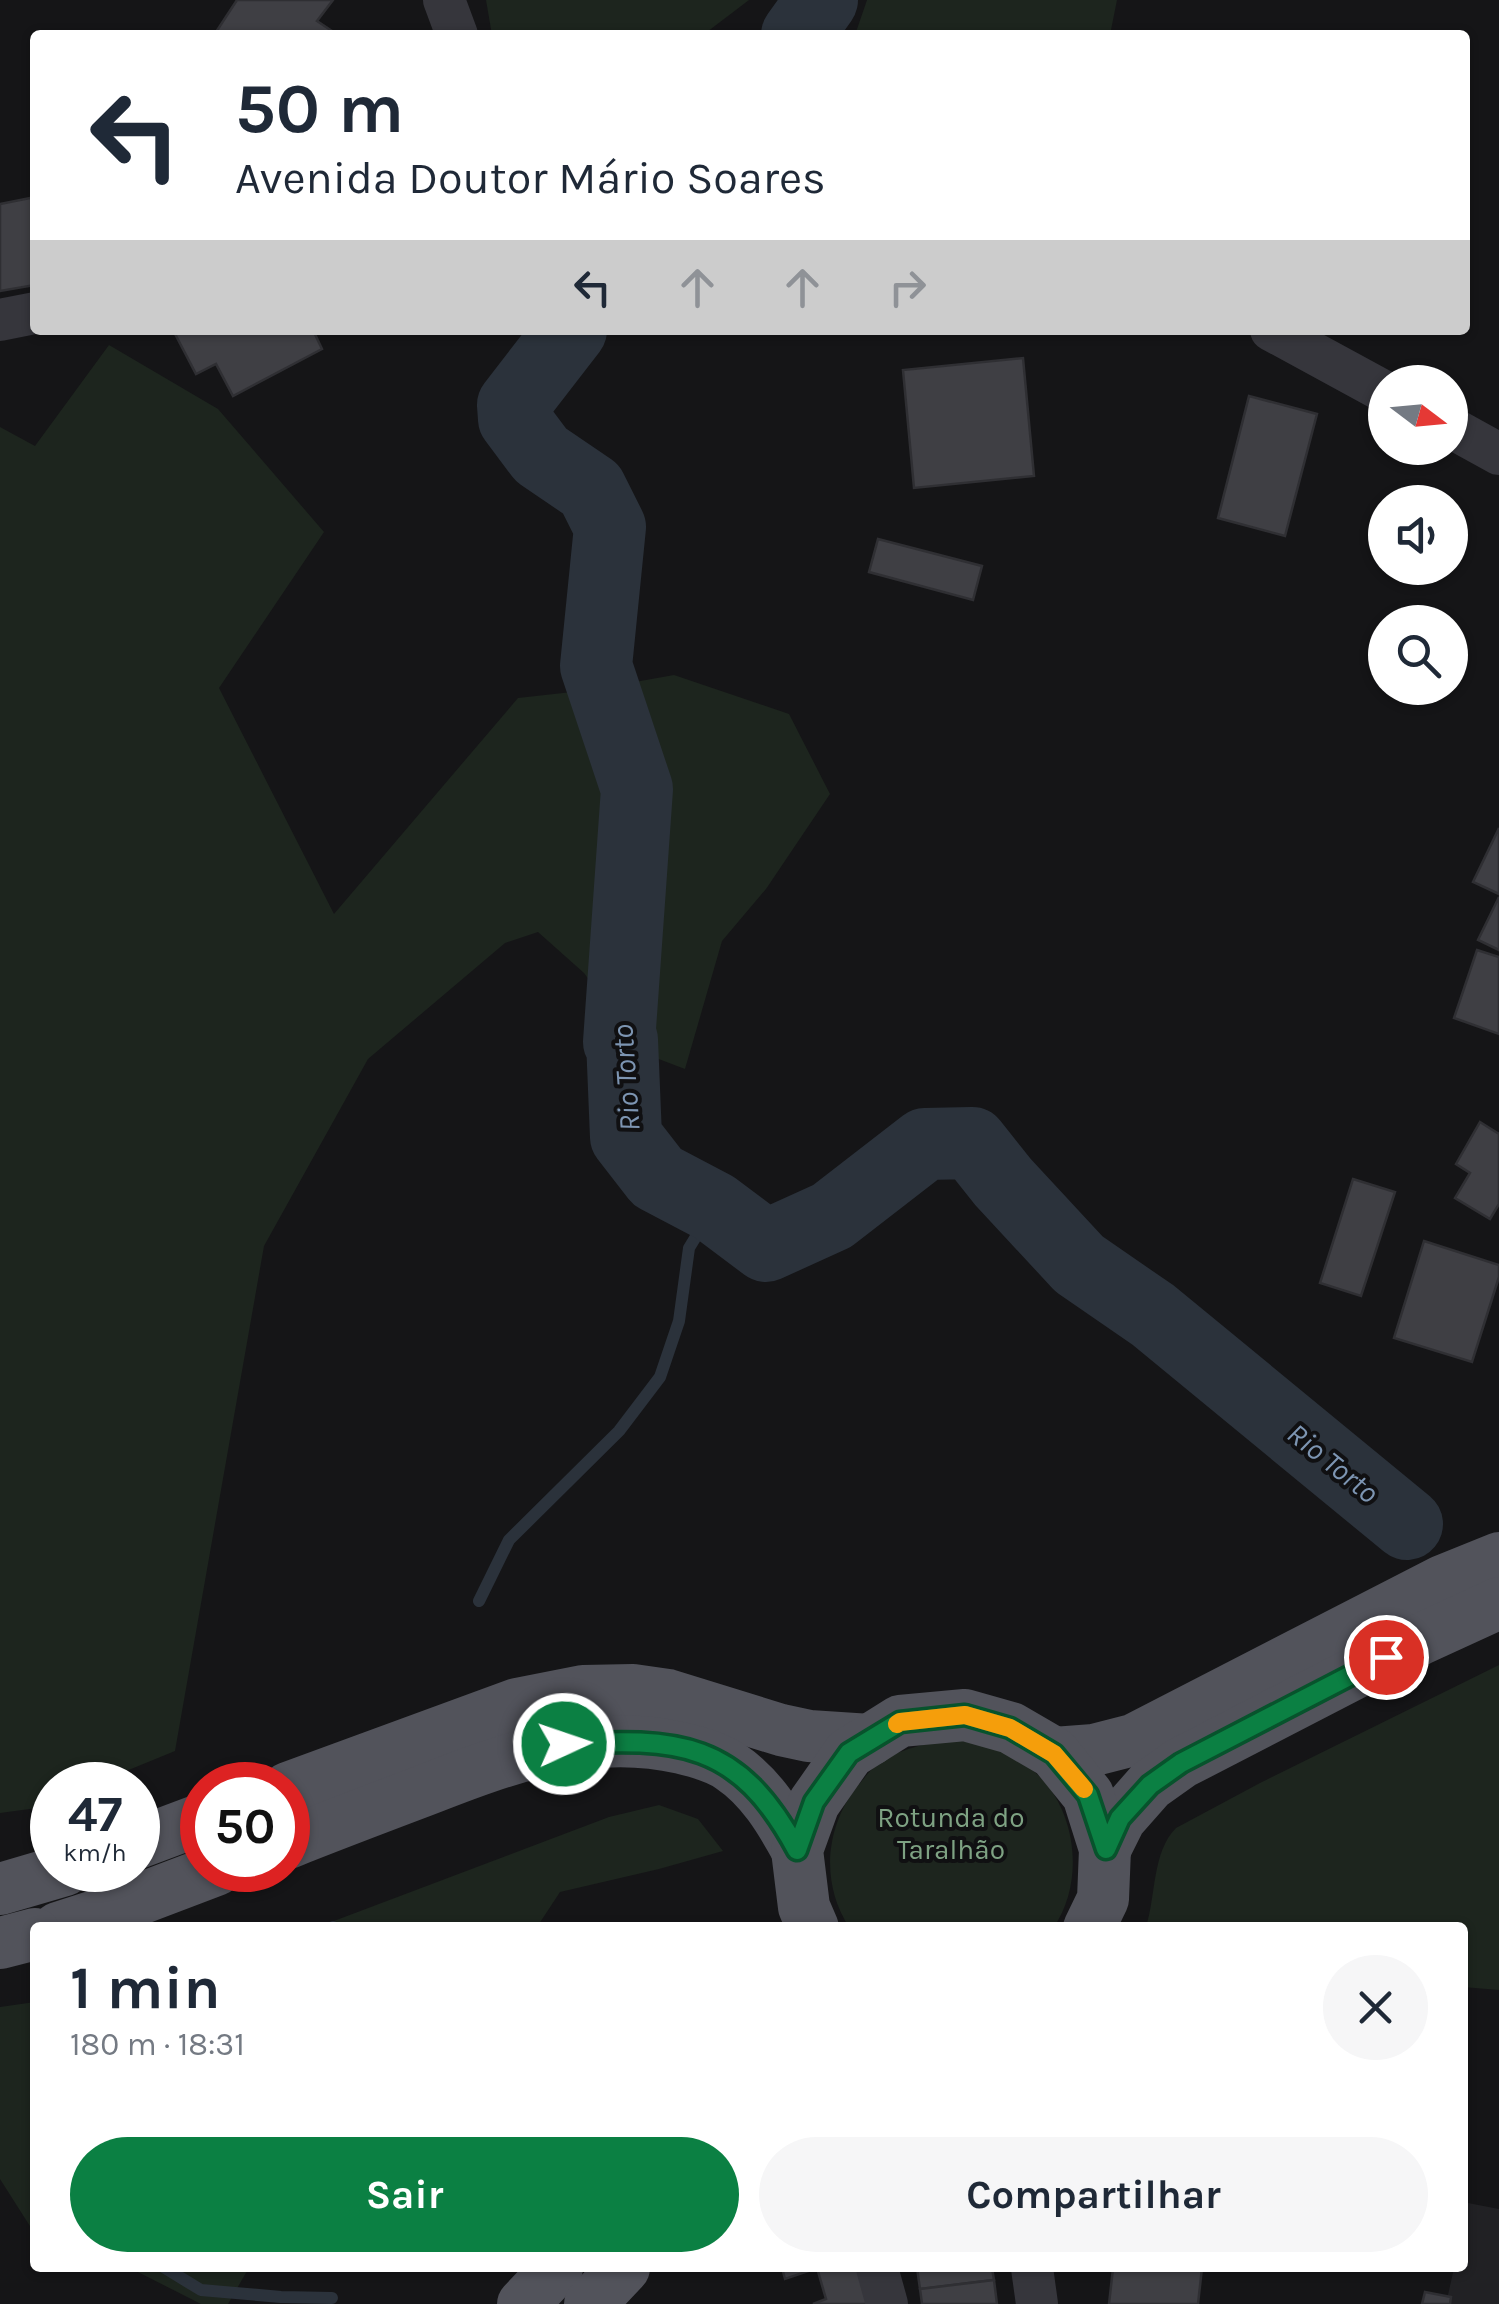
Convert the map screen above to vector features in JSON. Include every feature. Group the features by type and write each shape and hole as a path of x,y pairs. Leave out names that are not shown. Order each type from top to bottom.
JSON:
{"main road":[{"path":"1054,1754 1094,1750 1133,1740 1407,1599 1499,1558"},
{"path":"1092,1922 1103,1898 1106,1849 1120,1818 1150,1785 1181,1763 1420,1639 1499,1603"},
{"path":"310,1780 517,1704 584,1690 668,1695 781,1730 870,1740"},
{"path":"797,1850 814,1802 849,1753 900,1722 965,1715 1010,1728 1054,1754 1088,1795 1106,1849"},
{"path":"310,1834 500,1761 564,1744 662,1744 700,1752 730,1766 758,1790 797,1850 804,1908 811,1922"},
{"path":"0,1889 30,1881"},
{"path":"76,1922 180,1884"},
{"path":"0,1943 30,1935"},
{"path":"524,2304 553,2272"},
{"path":"590,2304 620,2272"}],"street":[{"path":"444,0 455,30"},
{"path":"0,320 30,314"},
{"path":"1280,335 1368,383"},
{"path":"1468,437 1499,454"},
{"path":"878,2272 887,2304"},
{"path":"1033,2272 1037,2304"}],"shaded area":[{"path":"1468,2203 1499,2209 1499,2304 1446,2304 1453,2272 1468,2272"}],"green space":[{"path":"486,0 749,0 710,30 491,30"},
{"path":"867,0 1117,0 1111,30 857,30"},
{"path":"109,345 218,409 324,532 219,688 334,914 518,698 674,675 789,714 830,794 766,889 722,941 685,1069 643,1053 584,973 538,932 505,943 368,1059 264,1246 175,1751 148,1762 30,1762 30,1809 0,1813 0,427 35,446"},
{"path":"1499,1665 1499,1990 1468,1987 1468,1922 1147,1922 1159,1862 1176,1828"},
{"name":"Rotunda do Taralhão","path":"952,1739 990,1748 1017,1759 1043,1780 1066,1819 1071,1841 1071,1886 1056,1922 846,1922 833,1891 830,1871 840,1815 871,1770 914,1747"},
{"path":"659,1805 698,1819 723,1851 560,1892 540,1922 331,1922 609,1817"},
{"path":"30,2003 30,2226 0,2179 0,2007"},
{"path":"138,2272 246,2272 228,2304 201,2304"}],"building":[{"path":"237,0 333,0 317,21 330,30 217,30"},
{"path":"30,198 30,286 0,291 0,204"},
{"path":"176,335 315,335 322,349 233,396 216,364 196,374"},
{"path":"1023,358 1034,476 914,488 903,370"},
{"path":"1249,396 1317,414 1285,536 1218,518"},
{"path":"878,539 982,566 973,600 869,572"},
{"path":"1499,828 1499,894 1473,882"},
{"path":"1499,897 1499,950 1478,940"},
{"path":"1477,950 1499,957 1499,1034 1454,1018"},
{"path":"1480,1122 1499,1134 1499,1204 1490,1219 1455,1198 1470,1173 1456,1164"},
{"path":"1353,1179 1395,1192 1361,1296 1320,1283"},
{"path":"1424,1241 1499,1265 1499,1277 1472,1362 1394,1338"},
{"path":"783,2272 805,2272 785,2279"},
{"path":"818,2272 872,2272 883,2304 813,2304 826,2299"},
{"path":"918,2272 993,2272 994,2280 920,2289"},
{"path":"1113,2272 1202,2272 1198,2304 1109,2304"},
{"path":"994,2280 997,2304 922,2304 920,2289"},
{"path":"1425,2292 1451,2297 1450,2304 1422,2304"}],"waterway":[{"name":"Rio Torto","path":"801,30 822,0"},
{"name":"Rio Torto","path":"567,335 513,405 514,419 541,455 591,489 610,527 596,666 637,789 619,1042 622,1040 626,1137 657,1177 714,1207 766,1246 832,1216 925,1144 972,1143 1079,1264 1153,1315 1407,1524"},
{"path":"479,1601 509,1540 619,1431 660,1377 679,1321 689,1248 714,1207"},
{"path":"172,2272 201,2290 332,2298"}],"slow traffic":[{"path":"897,1724 965,1715 1010,1728 1054,1754 1084,1789"}],"route":[{"path":"564,1744 628,1741 700,1752 730,1766 758,1790 797,1850 814,1802 849,1753 900,1722 965,1715 1010,1728 1054,1754 1088,1795 1106,1849 1120,1818 1150,1785 1181,1763 1386,1657"}]}
